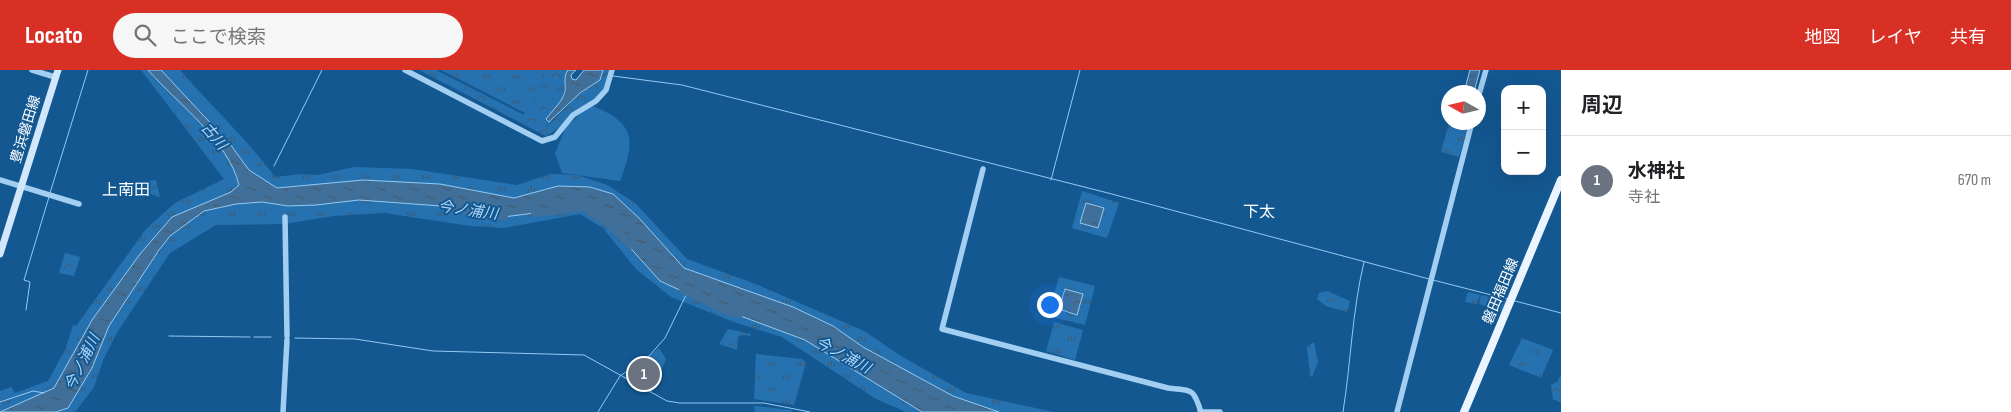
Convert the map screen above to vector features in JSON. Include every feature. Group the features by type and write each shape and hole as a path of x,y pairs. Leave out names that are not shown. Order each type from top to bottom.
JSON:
{"main road":[{"name":"豊浜磐田線","path":"0,254 57,73"},
{"name":"磐田福田線","path":"1464,412 1561,180"}],"street":[{"path":"32,70 57,73"},
{"path":"405,70 542,141 555,137 573,115 596,101 606,90 612,70"},
{"path":"1482,85 1486,70"},
{"path":"1397,412 1470,130"},
{"path":"983,169 942,329 1168,388 1191,390 1195,394 1200,412 1220,412"},
{"path":"0,180 79,204"},
{"path":"283,412 287,338 285,217"}],"green space":[{"path":"141,70 180,70 253,149 275,177 301,174 318,175 354,167 412,169 517,185 551,174 577,175 607,185 635,203 687,259 758,285 864,331 901,356 966,393 1054,412 906,412 876,399 782,337 734,322 671,297 636,269 603,228 580,214 504,228 470,226 385,213 333,216 285,224 216,225 170,253 118,331 104,358 94,387 75,412 0,412 0,391 11,387 15,393 48,381 66,348 73,325 76,326 146,229 175,203 224,179"},
{"path":"419,70 436,70 524,115 549,70 558,70 562,79 550,95 555,100 539,118 540,123 547,127 577,96 600,80 603,70 611,70 604,88 595,101 574,114 546,136"},
{"path":"441,70 568,70 561,102 546,118 549,122 553,120 547,127 524,116 525,113"},
{"path":"590,105 616,118 628,134 628,154 620,181 562,173 555,153 566,127"},
{"path":"1447,130 1467,130 1459,157 1441,152"},
{"path":"156,180 160,197 138,190 140,182"},
{"path":"1082,191 1119,203 1107,238 1072,228"},
{"path":"65,253 80,257 74,276 59,273"},
{"path":"1059,277 1095,286 1085,325 1048,316"},
{"path":"1327,291 1350,301 1347,312 1326,306 1317,299 1319,293"},
{"path":"1468,292 1480,295 1477,304 1465,302"},
{"path":"1481,295 1506,301 1501,311 1479,304"},
{"path":"1054,322 1083,330 1075,360 1046,351"},
{"path":"728,329 751,334 750,336 743,335 738,337 737,350 719,344"},
{"path":"1522,338 1553,350 1541,378 1509,365"},
{"path":"1314,342 1318,362 1312,377 1310,376 1307,347"},
{"path":"659,348 666,359 652,394 622,378"},
{"path":"756,354 802,359 806,363 794,405 754,399"},
{"path":"1561,375 1561,403 1553,399 1551,385 1557,382"},
{"path":"754,406 792,410 792,412 755,412"}],"water":[{"name":"古川","path":"148,70 161,70 230,144 249,170 277,188 363,180 440,184 514,198 558,186 590,187 613,194 639,218 684,268 793,307 833,326 863,347 953,396 999,412 922,412 805,340 719,308 660,281 609,224 583,207 503,217 441,206 359,200 288,206 262,202 236,204 204,211 170,236 159,250 109,326 92,368 68,408 56,412 0,412 54,388 92,320 140,254 172,217 231,192 239,185 233,169 213,138 201,123"},
{"path":"568,70 576,70 571,75 572,79 576,80 584,70 603,70 600,80 580,93 549,122 546,119 564,95 565,78"},
{"path":"1470,70 1480,70 1476,85 1466,85"},
{"path":"1086,203 1104,208 1098,228 1080,223"},
{"path":"1065,289 1083,294 1077,315 1059,309"}],"waterway":[{"path":"50,193 88,70"},
{"path":"274,166 322,70"},
{"path":"1051,180 1080,70"},
{"path":"613,76 682,85 1108,193 1429,279"},
{"path":"26,310 30,282 24,280 49,197"},
{"name":"今ノ浦川","path":"448,207 504,216"},
{"name":"今ノ浦川","path":"535,213 583,207 609,224 631,245"},
{"path":"1343,412 1357,300 1364,262"},
{"path":"1433,280 1507,299"},
{"name":"今ノ浦川","path":"683,290 727,311 739,314"},
{"path":"598,412 620,376 648,357 665,338 687,293"},
{"path":"1515,301 1561,313"},
{"path":"169,336 250,337"},
{"path":"254,337 271,337"},
{"path":"295,338 355,339 433,351 584,355 667,401 680,403 764,403 810,412"},
{"path":"0,402 33,391 44,393"}],"place":[{"name":"水神社","path":"644,374"}],"district":[{"name":"上南田","path":"126,189"},
{"name":"下太","path":"1259,211"}]}
